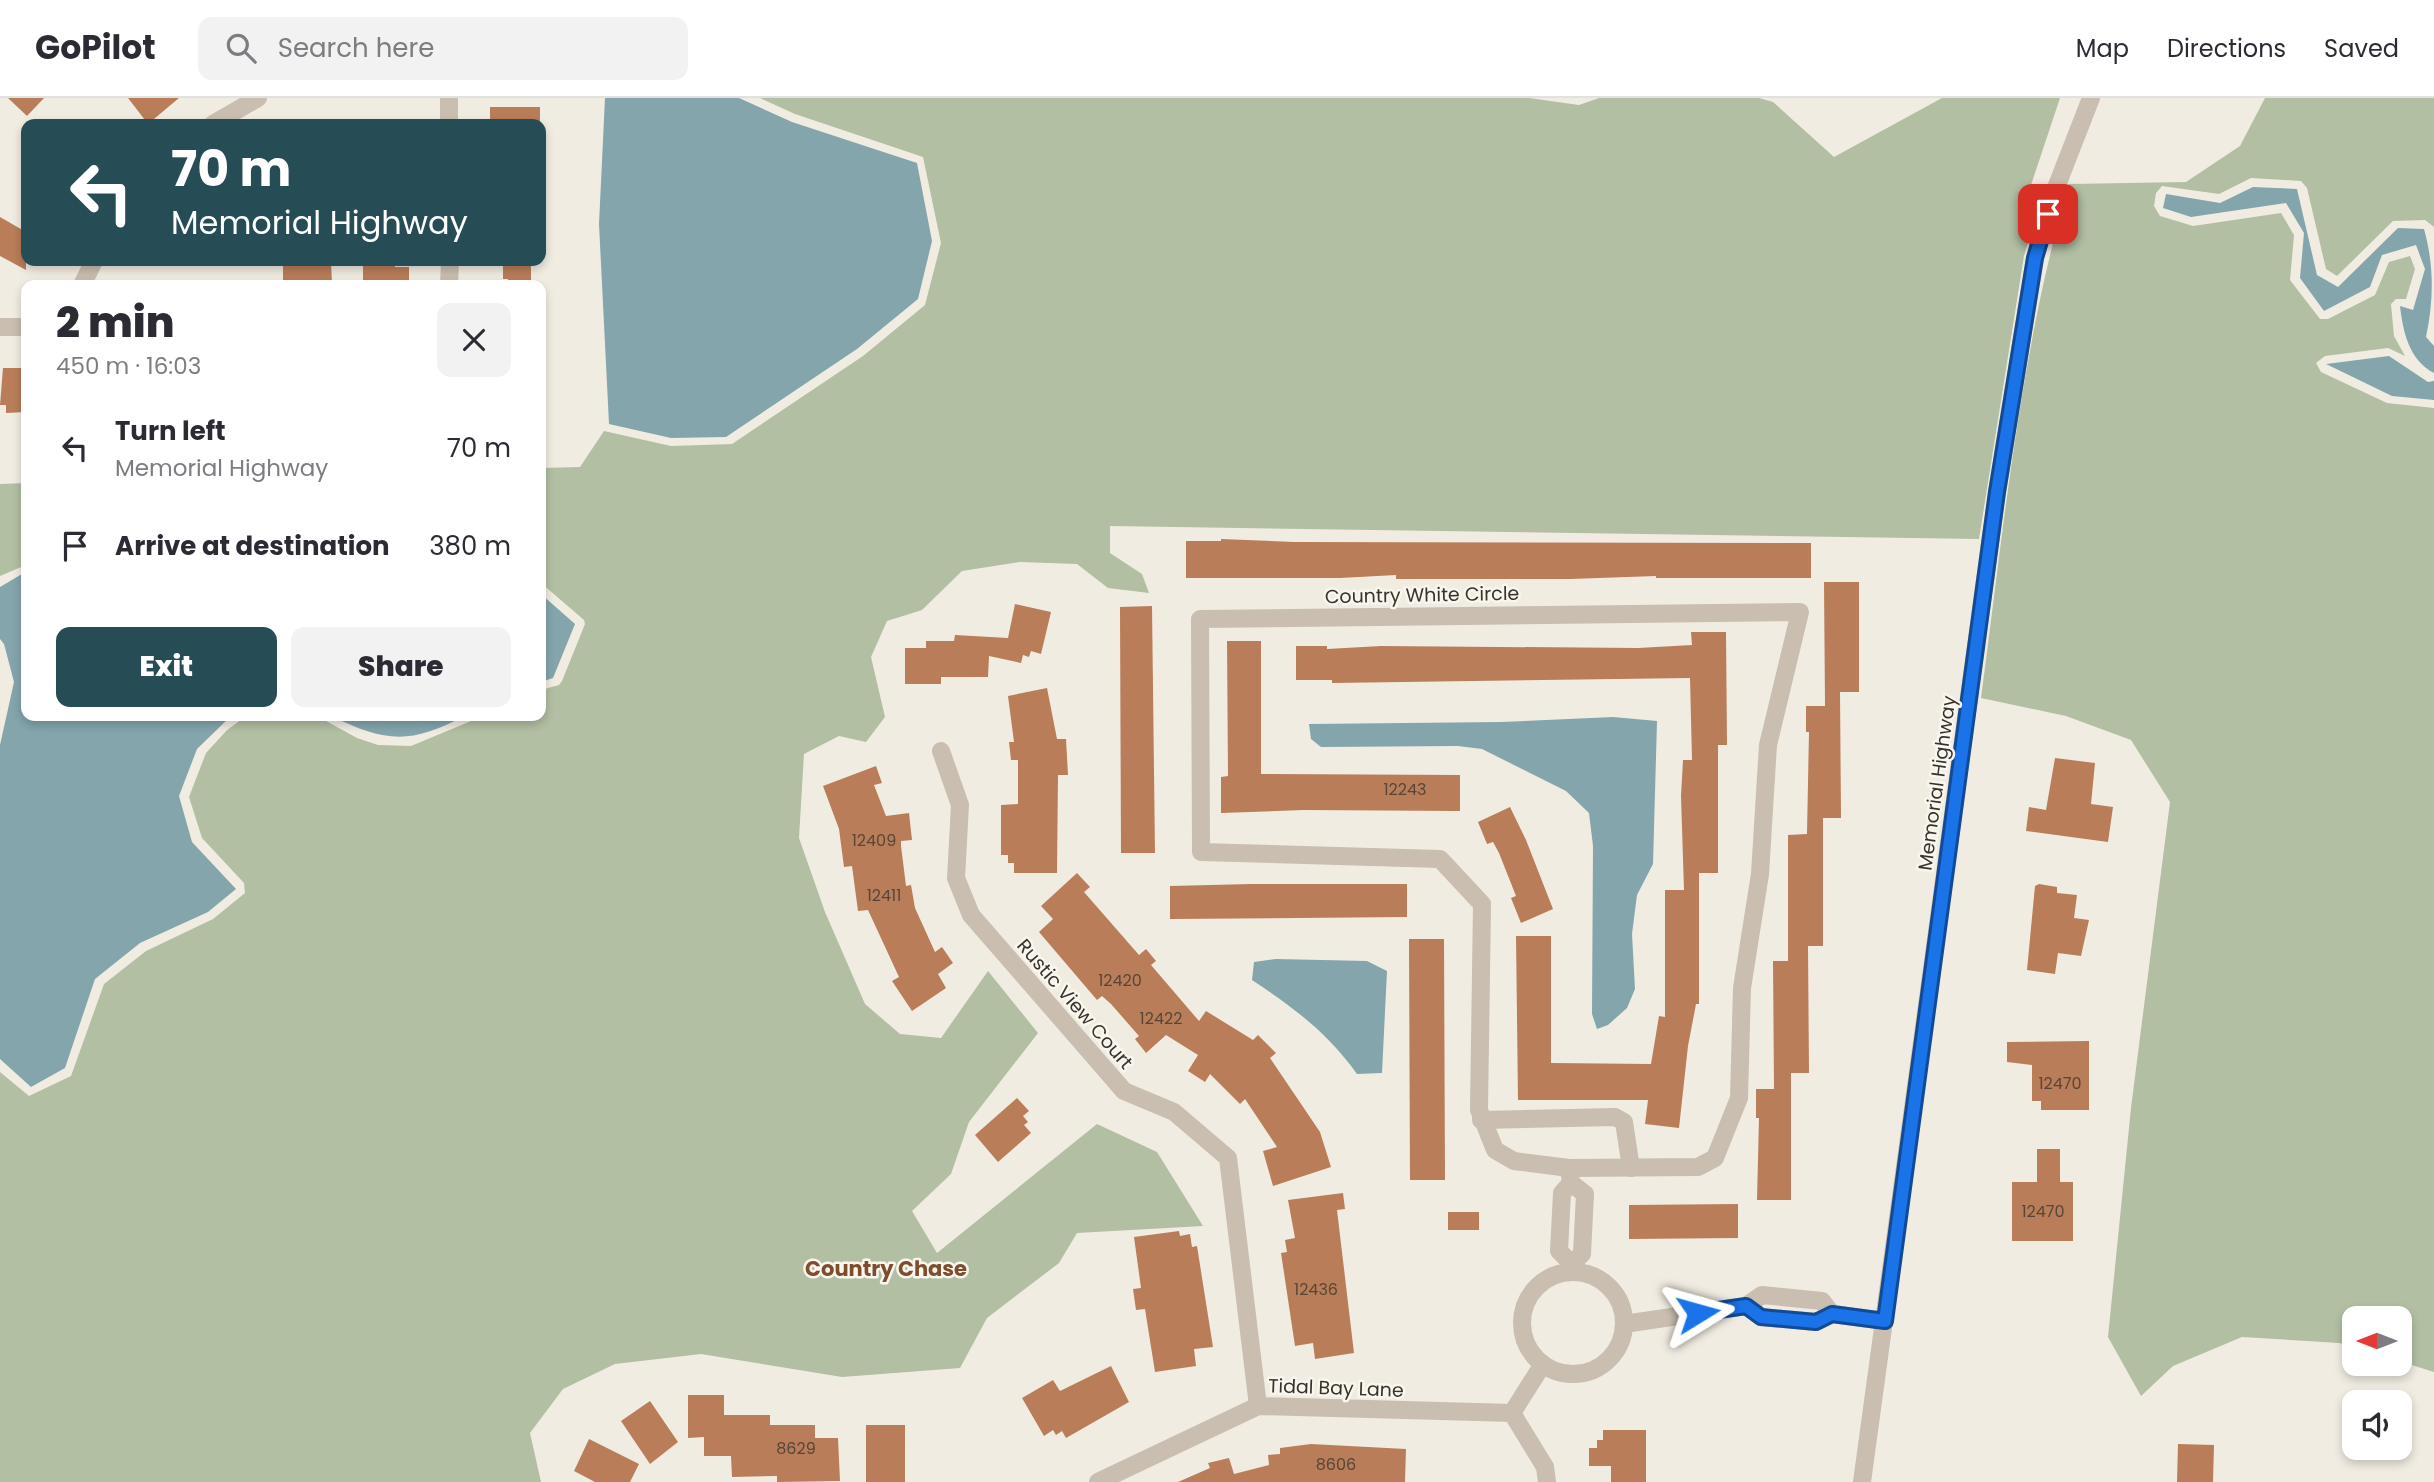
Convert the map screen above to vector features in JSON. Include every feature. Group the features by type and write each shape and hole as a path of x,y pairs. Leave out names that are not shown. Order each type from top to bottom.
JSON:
{"street":[{"path":"222,119 258,98"},
{"path":"449,98 449,119"},
{"name":"Memorial Highway","path":"1862,1482 1997,492 2035,258 2054,193 2091,98"},
{"path":"0,327 21,327"},
{"name":"Country White Circle","path":"1801,612 1768,745 1760,874 1742,988 1739,1098 1715,1158 1698,1167 1631,1168 1570,1175 1514,1161 1495,1150 1481,1121 1482,904 1440,859 1201,852 1200,619 1801,612"},
{"name":"Rustic View Court","path":"941,751 960,805 956,878 971,915 1124,1091 1174,1112 1228,1158 1258,1406"},
{"path":"1481,1121 1615,1117 1624,1122 1631,1168"},
{"path":"1570,1175 1562,1193 1559,1251 1572,1268 1603,1282 1615,1293 1622,1308 1624,1324 1617,1349 1600,1367 1584,1374 1566,1375 1543,1364 1527,1345 1522,1328 1524,1311 1530,1296 1541,1284 1572,1268"},
{"path":"1624,1324 1746,1306 1761,1317 1775,1319 1816,1322 1832,1314 1885,1321"},
{"path":"1543,1364 1512,1413 1545,1467 1547,1482"},
{"name":"Tidal Bay Lane","path":"1098,1482 1258,1406 1512,1413"}],"green space":[{"path":"760,98 1529,98 1579,105 1599,98 1759,98 1773,102 1834,157 1942,98 2060,98 2030,188 2044,186 2024,256 1979,539 1110,526 1110,553 1142,574 1149,593 1108,588 1077,564 1020,562 962,571 922,610 887,621 871,657 885,717 866,742 839,736 804,754 799,838 825,912 865,1004 900,1034 941,1038 988,971 1038,1033 969,1122 951,1174 912,1211 937,1253 1097,1124 1157,1152 1203,1226 1077,1233 1059,1263 987,1318 960,1368 842,1377 701,1354 615,1364 563,1389 530,1433 541,1482 0,1482 0,1072 29,1096 71,1076 104,984 146,951 213,919 245,893 244,883 202,838 189,797 206,753 239,721 326,721 357,738 378,745 411,746 471,721 546,721 546,689 559,685 562,681 585,624 584,620 546,587 546,468 580,467 604,431 671,446 732,444 863,356 925,305 941,243 923,157 795,114"},
{"path":"2265,98 2434,98 2434,227 2425,220 2393,221 2337,276 2326,269 2307,188 2301,181 2251,178 2219,194 2162,186 2156,193 2154,206 2160,216 2193,226 2281,213 2294,235 2290,280 2320,319 2328,319 2375,295 2389,262 2410,256 2415,269 2406,299 2396,299 2391,304 2394,336 2405,356 2388,348 2325,356 2316,363 2321,372 2387,403 2434,408 2434,1372 2412,1365 2412,1306 2342,1306 2342,1344 2242,1337 2173,1366 2141,1396 2108,1337 2131,1108 2170,802 2131,740 2066,716 1981,698 2026,374 2052,247 2069,184 2186,182 2240,146"},
{"path":"21,483 21,567 0,576 0,484"}],"water":[{"path":"605,98 739,98 792,122 917,163 932,241 918,299 857,349 726,437 671,438 609,424 599,224"},
{"path":"2253,187 2297,189 2317,275 2338,287 2398,228 2424,229 2432,282 2426,337 2434,346 2434,373 2413,353 2401,316 2400,306 2413,310 2425,269 2416,245 2382,255 2370,287 2324,311 2300,278 2304,233 2286,203 2191,217 2163,208 2166,194 2220,203"},
{"path":"2389,356 2428,382 2434,381 2434,400 2392,396 2326,364"},
{"path":"21,575 21,721 226,721 197,749 179,796 192,842 236,889 208,912 140,943 95,979 65,1068 31,1087 0,1059 0,745 14,682 4,644 0,639 0,587"},
{"path":"546,598 575,624 553,678 546,680"},
{"path":"1613,717 1657,721 1653,864 1637,895 1632,934 1635,989 1627,1008 1608,1025 1597,1029 1592,1014 1593,846 1589,813 1566,791 1482,749 1458,746 1321,747 1311,739 1309,724 1501,722"},
{"path":"342,721 453,721 428,732 398,737"},
{"path":"1276,959 1367,961 1387,971 1382,1073 1357,1074 1309,1022 1252,980 1254,962"}],"building":[{"path":"8,98 44,98 27,116"},
{"path":"128,98 179,98 154,119 144,119"},
{"path":"490,107 540,107 540,119 490,119"},
{"path":"0,217 21,229 21,266 26,266 26,270 0,256"},
{"path":"283,266 331,266 332,280 283,280"},
{"path":"363,266 409,267 409,280 363,280"},
{"path":"503,266 531,266 531,280 503,279"},
{"path":"3,368 21,368 21,412 6,413 6,405 0,405"},
{"path":"1221,539 1294,542 1811,543 1811,578 1656,576 1396,579 1396,575 1340,578 1186,578 1186,541"},
{"path":"1824,582 1859,582 1859,692 1840,692 1841,818 1823,818 1823,946 1808,946 1809,1073 1791,1073 1791,1200 1757,1200 1759,1118 1756,1118 1756,1089 1774,1089 1773,961 1788,961 1788,835 1807,834 1809,732 1806,732 1806,706 1825,706"},
{"path":"1015,604 1051,612 1041,654 1031,651 1029,657 1023,655 1021,663 989,656 988,677 941,677 941,684 905,684 905,648 926,648 926,641 954,641 955,635 1008,638"},
{"path":"1152,606 1155,853 1121,853 1120,607"},
{"path":"1691,632 1726,632 1727,745 1718,745 1718,873 1699,873 1699,1004 1696,1004 1688,1046 1679,1128 1645,1124 1648,1100 1518,1100 1516,936 1551,936 1551,1063 1651,1064 1659,1016 1665,1017 1665,890 1684,890 1681,796 1683,760 1692,760 1690,678 1332,683 1332,680 1296,680 1296,646 1327,646 1327,649 1381,646 1638,648 1692,645"},
{"path":"1227,641 1261,641 1261,774 1460,775 1460,811 1303,810 1221,813 1221,777 1228,776"},
{"path":"1047,688 1057,739 1066,739 1068,775 1058,775 1057,873 1014,873 1014,863 1008,863 1008,855 1001,855 1001,805 1018,804 1018,760 1011,760 1009,742 1014,742 1008,696"},
{"path":"2055,758 2095,763 2091,804 2113,807 2108,842 2026,831 2029,807 2046,810"},
{"path":"876,766 882,783 874,785 886,816 909,813 912,840 901,841 906,886 911,885 915,908 935,952 942,947 953,963 938,974 946,988 912,1011 892,981 899,977 868,910 858,911 852,866 844,867 839,829 823,786"},
{"path":"1510,807 1553,909 1521,923 1511,898 1516,896 1499,853 1493,842 1487,844 1478,822"},
{"path":"1077,873 1090,887 1084,892 1139,955 1146,949 1156,961 1151,965 1199,1021 1206,1011 1253,1040 1258,1035 1276,1053 1270,1058 1320,1132 1331,1167 1273,1186 1263,1151 1277,1147 1245,1099 1240,1104 1210,1074 1205,1082 1188,1071 1198,1055 1166,1035 1146,1053 1135,1039 1139,1036 1111,1004 1102,996 1097,1000 1039,932 1053,919 1041,906"},
{"path":"1407,884 1407,917 1170,919 1170,886"},
{"path":"2039,884 2057,887 2057,893 2077,895 2074,918 2089,920 2081,956 2058,953 2055,974 2027,970 2035,886"},
{"path":"1409,939 1444,939 1445,1180 1410,1180"},
{"path":"2089,1041 2089,1110 2041,1110 2041,1101 2032,1101 2032,1065 2007,1062 2007,1042"},
{"path":"1017,1098 1029,1111 1023,1116 1028,1122 1024,1125 1031,1133 998,1162 975,1135"},
{"path":"2037,1149 2060,1149 2060,1182 2073,1182 2073,1241 2012,1241 2012,1182 2037,1182"},
{"path":"1343,1193 1345,1209 1337,1210 1354,1353 1315,1359 1313,1343 1295,1346 1281,1253 1287,1252 1285,1240 1295,1238 1288,1200"},
{"path":"1738,1204 1738,1238 1629,1239 1629,1205"},
{"path":"1448,1212 1479,1212 1479,1230 1448,1230"},
{"path":"1179,1231 1180,1236 1190,1234 1192,1247 1197,1246 1213,1347 1194,1349 1196,1366 1155,1372 1145,1309 1136,1310 1133,1289 1141,1288 1134,1237"},
{"path":"1111,1366 1129,1402 1066,1438 1062,1431 1056,1435 1053,1430 1044,1436 1022,1398 1053,1380 1060,1391"},
{"path":"688,1395 724,1395 724,1415 770,1415 770,1425 815,1425 815,1438 838,1438 840,1481 777,1482 777,1476 732,1477 731,1456 704,1456 704,1437 688,1438"},
{"path":"650,1401 678,1442 650,1464 621,1421"},
{"path":"866,1425 905,1425 905,1482 866,1482"},
{"path":"1603,1430 1646,1430 1646,1482 1611,1482 1611,1466 1589,1466 1589,1448 1597,1448 1597,1440 1603,1440"},
{"path":"589,1439 639,1464 630,1482 595,1482 574,1471"},
{"path":"1311,1444 1406,1449 1405,1482 1178,1482 1210,1468 1208,1463 1229,1458 1234,1474 1269,1465 1268,1455 1280,1454 1280,1448"},
{"path":"2178,1444 2214,1445 2213,1482 2177,1482"}],"district":[{"name":"Country Chase","path":"886,1268"}],"route":[{"path":"1698,1313 1746,1306 1761,1317 1816,1322 1832,1314 1885,1321 1997,492 2035,258 2048,214"}]}
